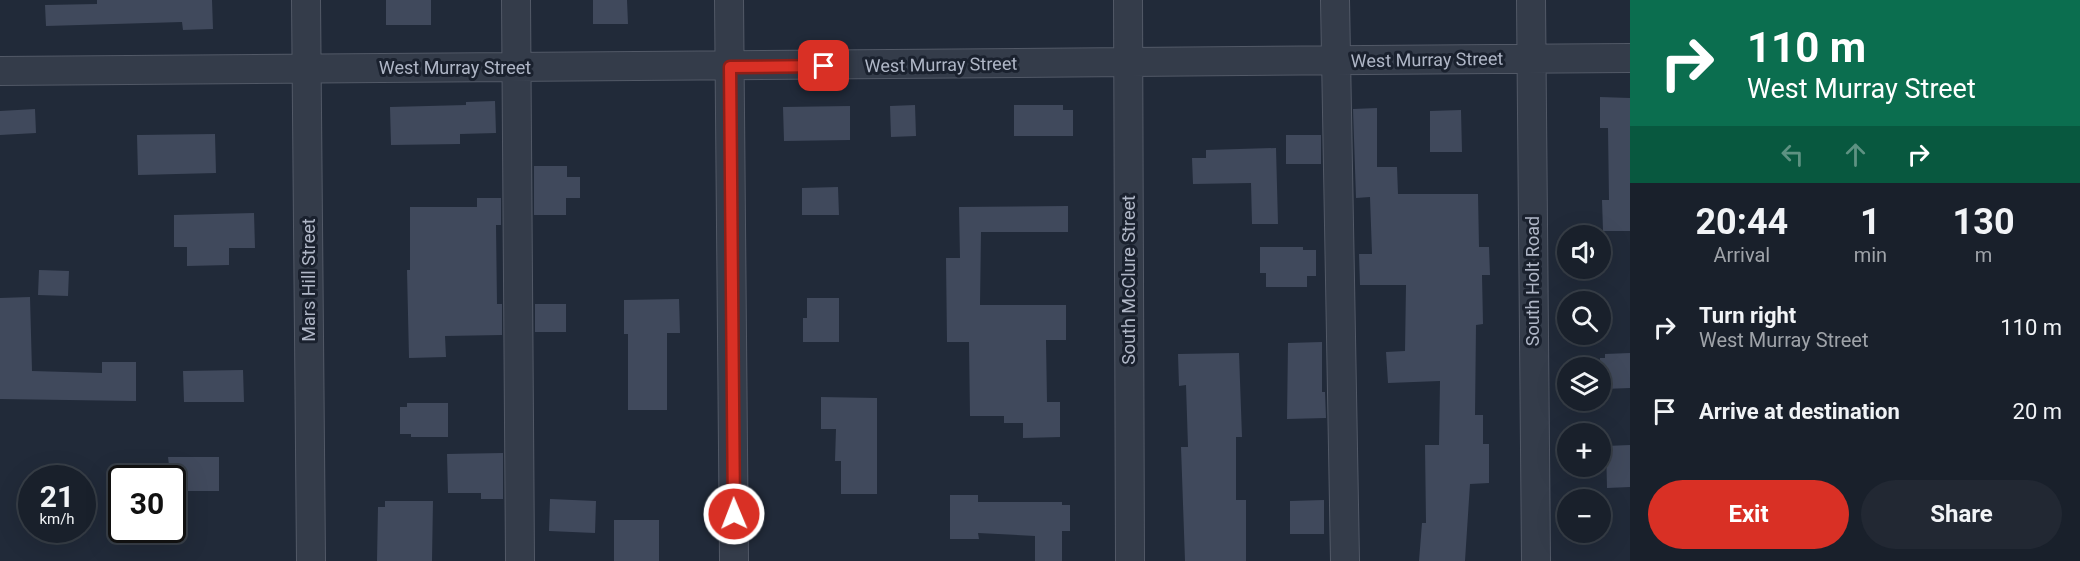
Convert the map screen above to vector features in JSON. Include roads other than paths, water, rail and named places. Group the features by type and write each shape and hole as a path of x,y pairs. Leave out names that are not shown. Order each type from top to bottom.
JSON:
{"street":[{"name":"Mars Hill Street","path":"306,0 311,561"},
{"path":"516,0 520,561"},
{"path":"729,0 734,561"},
{"name":"South McClure Street","path":"1128,0 1130,561"},
{"path":"1335,0 1345,561"},
{"name":"South Holt Road","path":"1531,0 1536,561"},
{"name":"West Murray Street","path":"0,71 730,67 1630,58"}]}
